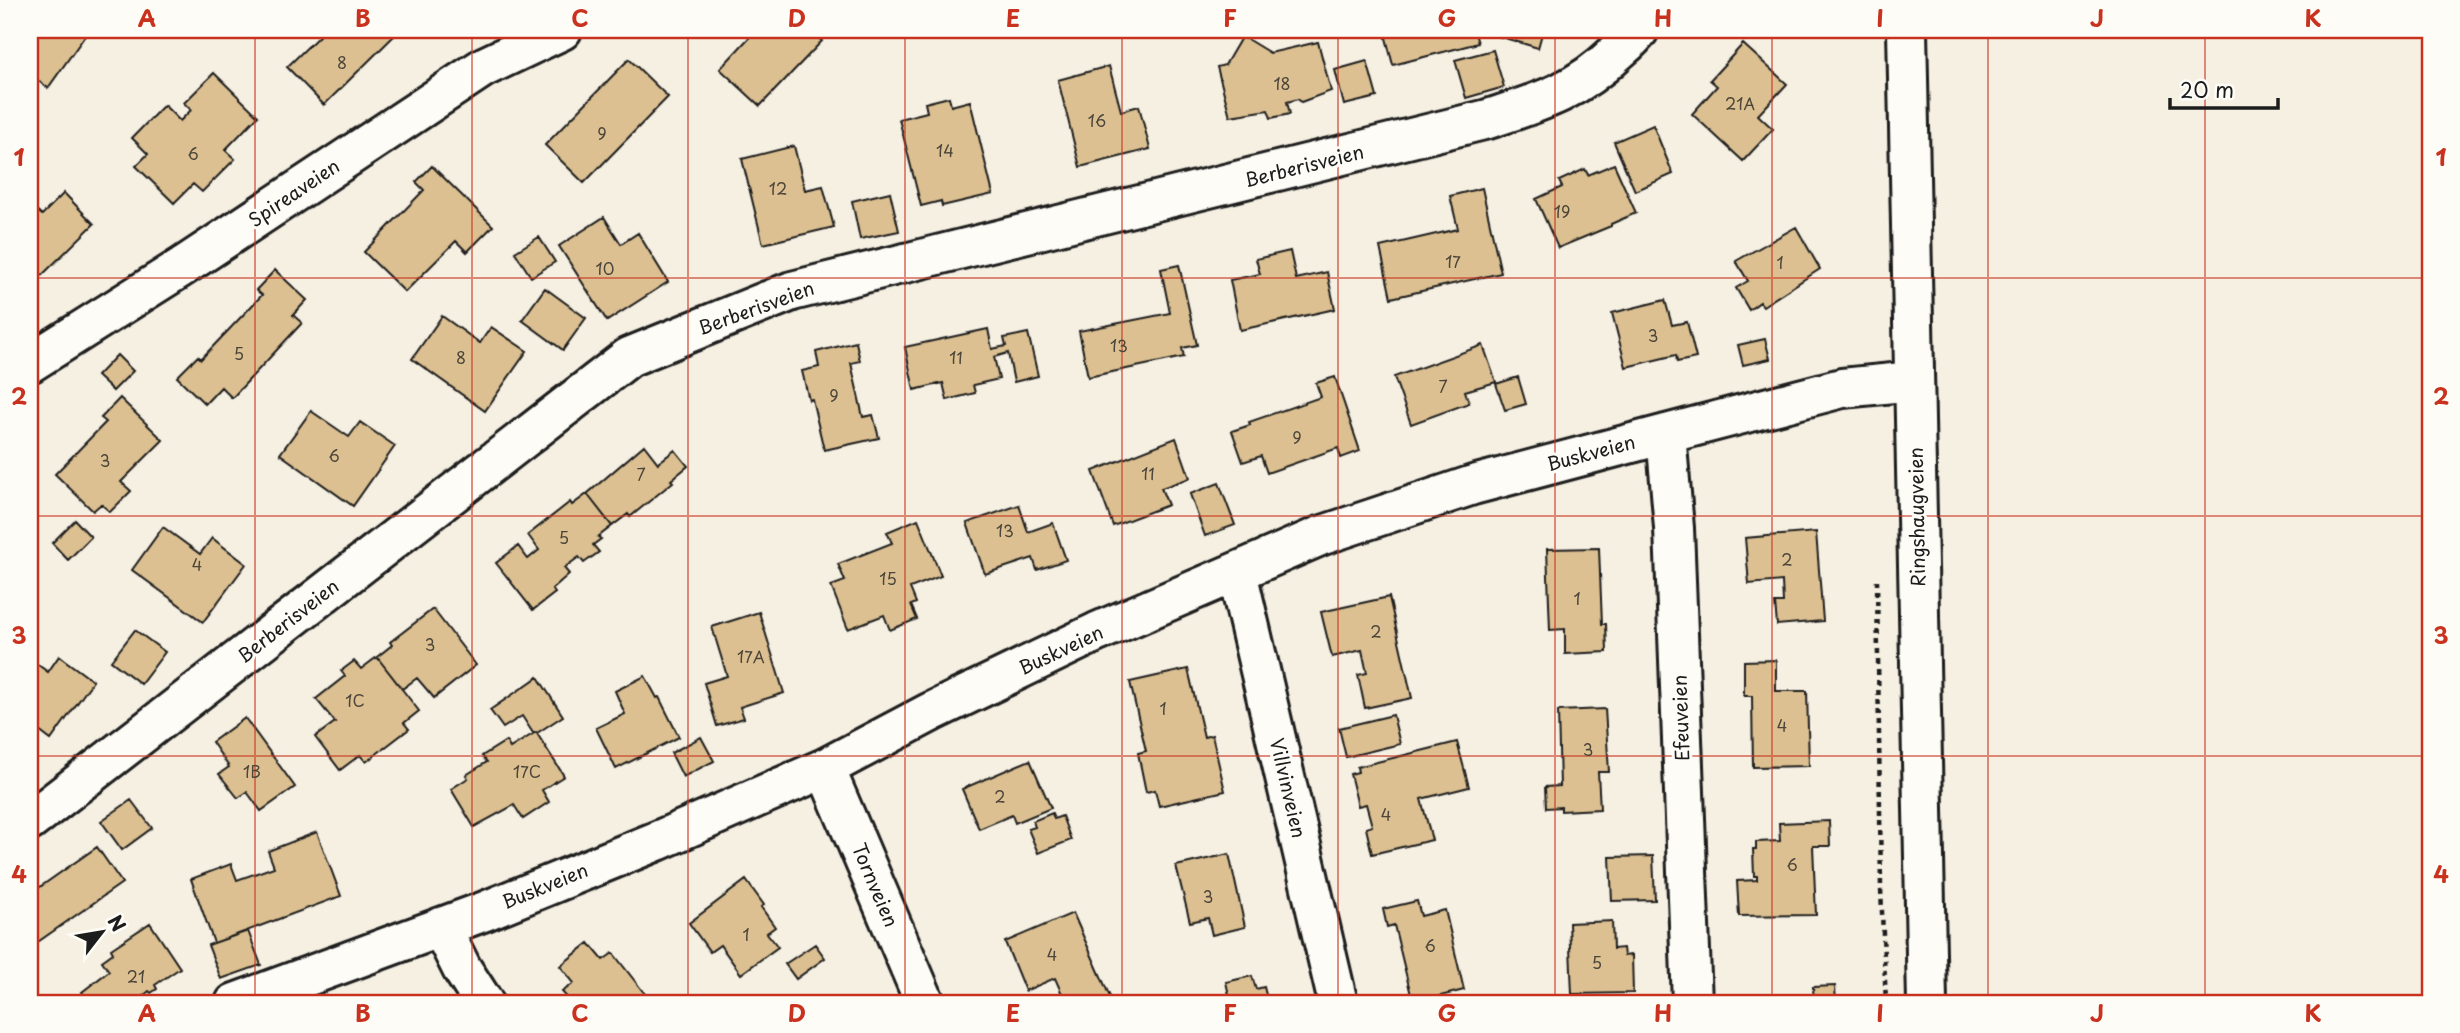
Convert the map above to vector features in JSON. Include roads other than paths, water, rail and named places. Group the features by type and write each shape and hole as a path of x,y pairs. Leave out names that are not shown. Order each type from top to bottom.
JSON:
{"street":[{"name":"Spireaveien","path":"30,363 484,67 562,30"},
{"name":"Berberisveien","path":"30,821 629,357 792,291 1238,183 1488,119 1573,88 1600,69 1639,30"},
{"name":"Ringshaugveien","path":"1907,30 1927,1003"},
{"name":"Buskveien","path":"235,1003 441,927 657,841 825,768 931,712 1097,632 1320,536 1473,485 1666,433 1842,388 1914,381"},
{"name":"Efeuveien","path":"1666,433 1675,542 1692,1003"},
{"name":"Villvinveien","path":"1237,572 1338,1003"},
{"name":"Tornveien","path":"825,768 925,1003"},
{"path":"441,927 462,969 484,1003"}]}
